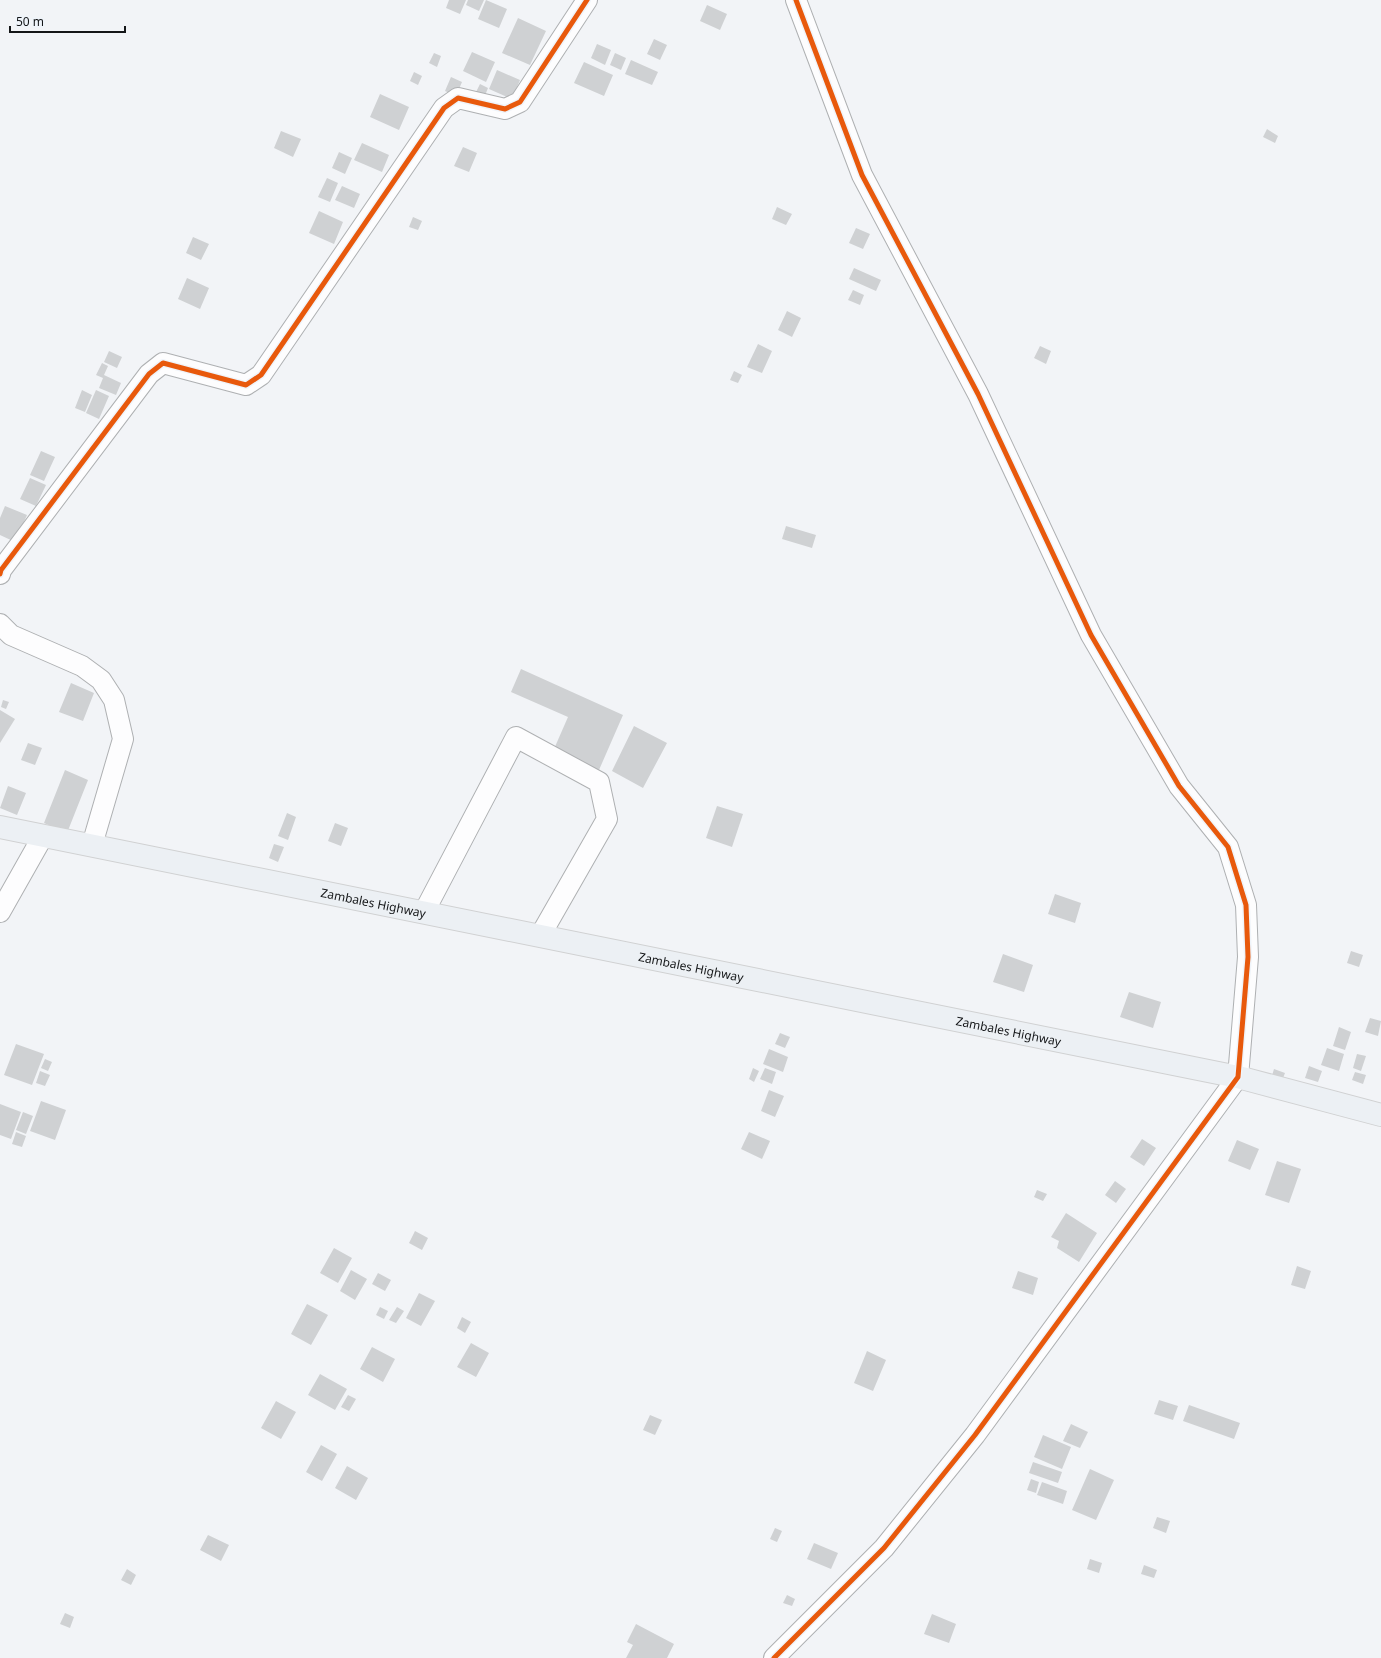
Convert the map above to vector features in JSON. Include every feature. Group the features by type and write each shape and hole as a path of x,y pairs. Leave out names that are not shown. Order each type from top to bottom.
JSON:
{"main road":[{"name":"Zambales Highway","path":"0,827 1238,1077 1381,1115"}],"street":[{"path":"0,574 1,570 149,374 163,363 246,385 261,375 444,108 458,98 505,109 520,102 588,0"},
{"path":"774,1658 884,1548 975,1434 1238,1077 1248,957 1246,905 1228,847 1179,786 1091,635 978,394 862,175 796,0"},
{"path":"0,624 11,635 82,666 101,680 114,700 122,739 92,845"},
{"path":"424,912 516,737 599,782 607,819 540,936"},
{"path":"0,912 43,836"}],"building":[{"path":"449,0 466,0 460,14 446,8"},
{"path":"468,0 484,0 479,11 466,5"},
{"path":"486,0 507,9 499,28 478,19"},
{"path":"707,5 727,14 720,30 700,21"},
{"path":"518,18 546,31 530,65 502,53"},
{"path":"654,39 667,45 660,60 647,54"},
{"path":"597,44 611,50 605,65 591,58"},
{"path":"472,52 495,62 486,82 463,71"},
{"path":"434,53 441,56 437,67 429,63"},
{"path":"615,53 626,58 621,70 610,65"},
{"path":"631,60 658,72 652,85 625,74"},
{"path":"584,62 613,75 604,96 574,83"},
{"path":"497,70 520,80 512,99 489,89"},
{"path":"414,72 422,76 418,85 410,81"},
{"path":"451,77 462,82 456,96 445,91"},
{"path":"480,84 488,88 484,98 475,94"},
{"path":"380,94 409,107 399,130 370,117"},
{"path":"1267,129 1278,136 1275,143 1263,137"},
{"path":"281,131 301,139 293,157 274,148"},
{"path":"362,143 389,155 382,172 354,160"},
{"path":"463,147 477,153 469,172 454,166"},
{"path":"339,152 352,158 345,174 332,168"},
{"path":"327,178 338,183 330,202 318,197"},
{"path":"342,186 360,194 354,208 335,200"},
{"path":"777,207 792,214 786,225 772,219"},
{"path":"319,211 343,222 334,244 309,233"},
{"path":"413,217 422,221 418,230 409,227"},
{"path":"856,228 870,234 863,249 849,243"},
{"path":"193,237 209,244 201,260 186,253"},
{"path":"854,268 881,280 876,291 849,279"},
{"path":"187,278 209,288 200,309 178,299"},
{"path":"853,290 864,295 860,305 848,300"},
{"path":"787,311 801,318 792,337 778,330"},
{"path":"758,344 772,351 762,373 747,367"},
{"path":"1040,346 1051,351 1046,364 1034,358"},
{"path":"109,351 122,357 117,368 104,362"},
{"path":"102,363 108,366 104,375 121,383 116,395 99,388 103,378 96,375"},
{"path":"734,371 742,375 738,383 730,380"},
{"path":"82,390 92,395 85,412 75,408"},
{"path":"96,390 109,396 99,419 86,413"},
{"path":"41,451 55,457 44,481 30,475"},
{"path":"30,478 46,485 36,506 20,499"},
{"path":"5,506 27,515 15,542 0,535 0,518"},
{"path":"786,526 816,535 812,548 782,539"},
{"path":"521,669 623,715 599,770 554,749 568,717 511,692"},
{"path":"71,683 94,693 83,721 59,712"},
{"path":"3,700 9,702 6,709 1,707"},
{"path":"0,710 15,719 0,743"},
{"path":"634,726 667,743 643,788 612,771"},
{"path":"28,743 42,748 35,765 21,760"},
{"path":"65,770 88,780 67,833 44,823"},
{"path":"8,786 26,793 17,815 0,808"},
{"path":"717,806 743,814 732,847 706,838"},
{"path":"287,813 296,817 288,840 278,836"},
{"path":"335,823 348,828 341,846 328,841"},
{"path":"274,844 284,847 278,862 269,858"},
{"path":"1055,894 1081,903 1075,923 1048,914"},
{"path":"1351,951 1363,955 1359,967 1347,963"},
{"path":"1003,954 1033,965 1024,992 993,982"},
{"path":"1129,992 1161,1002 1153,1028 1120,1017"},
{"path":"1370,1018 1381,1021 1378,1036 1365,1032"},
{"path":"1339,1027 1351,1032 1345,1050 1333,1046"},
{"path":"780,1033 790,1037 785,1048 775,1044"},
{"path":"16,1044 44,1054 32,1085 4,1075"},
{"path":"1327,1048 1344,1054 1339,1071 1321,1065"},
{"path":"769,1049 788,1057 783,1072 763,1064"},
{"path":"1357,1054 1366,1056 1361,1071 1353,1068"},
{"path":"45,1059 52,1062 48,1071 41,1068"},
{"path":"1309,1066 1322,1071 1318,1082 1305,1078"},
{"path":"753,1068 759,1071 754,1082 749,1079"},
{"path":"765,1068 776,1072 772,1084 760,1079"},
{"path":"1274,1069 1285,1073 1281,1083 1271,1079"},
{"path":"40,1071 50,1075 45,1086 36,1083"},
{"path":"1355,1072 1366,1075 1363,1084 1352,1080"},
{"path":"769,1090 784,1096 775,1117 761,1111"},
{"path":"41,1101 66,1110 55,1140 30,1131"},
{"path":"0,1104 21,1112 11,1139 0,1135"},
{"path":"23,1112 33,1116 26,1134 16,1130"},
{"path":"16,1132 26,1136 22,1147 12,1144"},
{"path":"749,1132 770,1141 762,1159 741,1149"},
{"path":"1142,1139 1156,1148 1144,1166 1130,1157"},
{"path":"1237,1140 1259,1149 1250,1170 1228,1161"},
{"path":"1277,1161 1301,1169 1289,1203 1265,1195"},
{"path":"1115,1181 1126,1189 1116,1203 1105,1195"},
{"path":"1037,1190 1047,1194 1043,1201 1034,1197"},
{"path":"1066,1213 1097,1233 1079,1262 1057,1248 1059,1241 1051,1237"},
{"path":"415,1231 428,1238 422,1250 409,1243"},
{"path":"334,1248 352,1258 338,1283 320,1273"},
{"path":"1297,1266 1311,1271 1305,1289 1291,1285"},
{"path":"351,1270 367,1279 355,1300 340,1291"},
{"path":"1018,1271 1038,1278 1033,1295 1012,1288"},
{"path":"378,1273 391,1280 385,1291 372,1284"},
{"path":"419,1293 435,1301 421,1326 406,1318"},
{"path":"307,1304 328,1315 311,1345 291,1334"},
{"path":"380,1307 388,1311 384,1319 376,1315"},
{"path":"397,1307 404,1311 396,1323 389,1320"},
{"path":"462,1317 471,1322 465,1333 457,1328"},
{"path":"471,1343 489,1353 476,1377 457,1367"},
{"path":"372,1347 395,1359 383,1382 360,1369"},
{"path":"867,1351 886,1360 873,1391 854,1383"},
{"path":"320,1374 347,1389 335,1410 308,1395"},
{"path":"348,1395 356,1399 349,1411 341,1407"},
{"path":"1159,1400 1178,1406 1173,1420 1154,1414"},
{"path":"276,1401 296,1412 281,1439 261,1428"},
{"path":"1189,1405 1240,1423 1234,1439 1183,1421"},
{"path":"650,1415 662,1420 655,1435 643,1430"},
{"path":"1071,1424 1088,1432 1080,1448 1063,1441"},
{"path":"1043,1435 1071,1447 1062,1469 1034,1457"},
{"path":"321,1445 337,1454 322,1481 306,1472"},
{"path":"1033,1462 1062,1472 1058,1483 1029,1473"},
{"path":"347,1466 368,1478 356,1500 335,1488"},
{"path":"1090,1469 1114,1480 1096,1520 1072,1510"},
{"path":"1031,1479 1039,1482 1036,1493 1027,1490"},
{"path":"1042,1482 1067,1491 1063,1504 1037,1495"},
{"path":"1157,1517 1170,1521 1166,1533 1153,1528"},
{"path":"775,1528 782,1531 777,1542 770,1539"},
{"path":"208,1535 229,1545 221,1561 200,1550"},
{"path":"814,1543 838,1553 831,1569 807,1559"},
{"path":"1090,1559 1102,1563 1099,1573 1087,1569"},
{"path":"1144,1565 1157,1570 1154,1578 1141,1574"},
{"path":"127,1569 136,1575 131,1585 121,1580"},
{"path":"787,1595 795,1599 792,1606 783,1603"},
{"path":"65,1613 74,1617 70,1628 60,1624"},
{"path":"932,1614 956,1624 949,1643 924,1634"},
{"path":"636,1624 674,1644 667,1658 626,1658 633,1645 627,1642"}],"cycle path":[{"path":"0,574 1,570 149,374 163,363 246,385 261,375 444,108 458,98 505,109 520,102 587,0"},
{"path":"774,1658 884,1548 975,1435 1238,1077 1248,957 1246,905 1228,847 1179,786 1091,635 978,394 862,175 796,0"}]}
